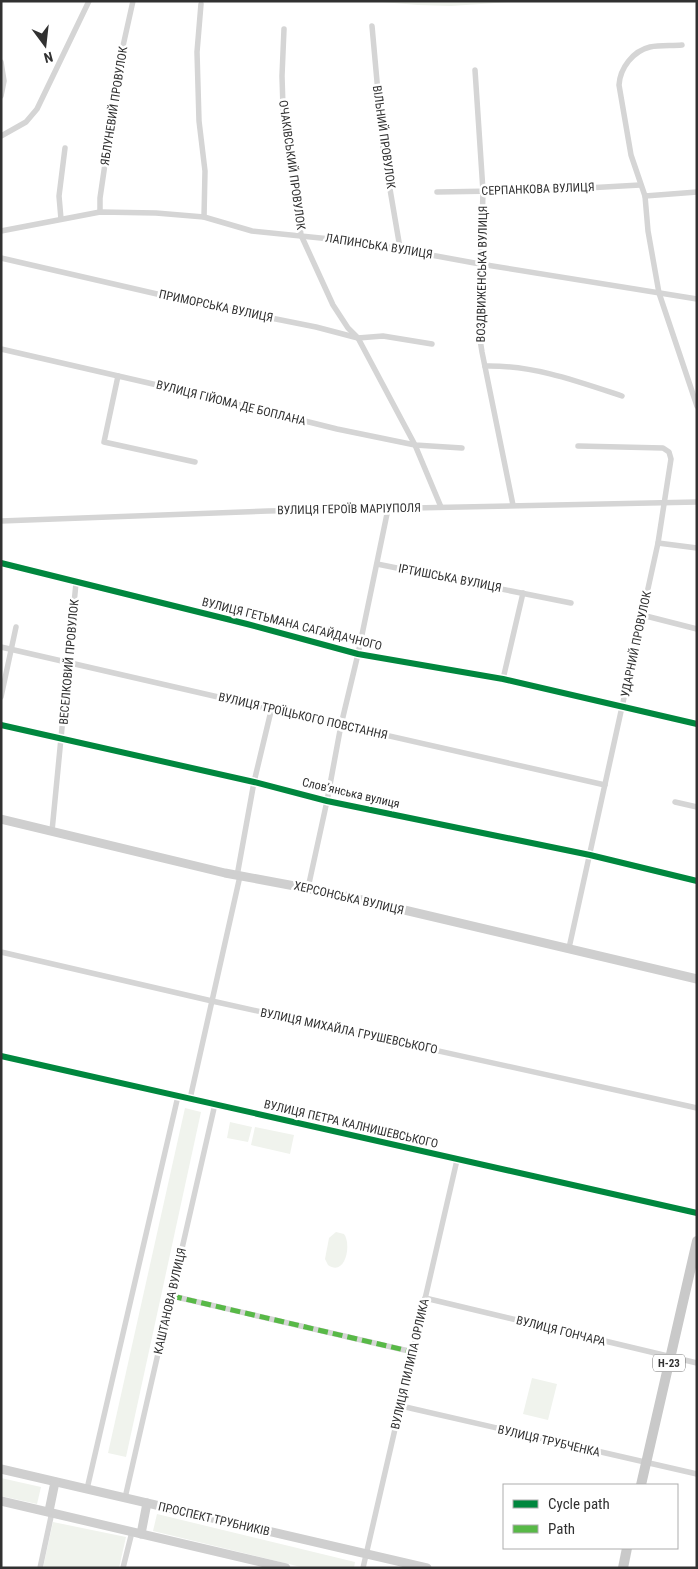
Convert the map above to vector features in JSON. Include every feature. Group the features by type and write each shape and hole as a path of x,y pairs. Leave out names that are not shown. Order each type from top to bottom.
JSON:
{"main road":[{"name":"ХЕРСОНСЬКА ВУЛИЦЯ","path":"1,819 239,876 308,888 697,979"},
{"name":"Н-23","path":"641,1484 697,1241"},
{"name":"ПРОСПЕКТ ТРУБНИКІВ","path":"1,1470 427,1568"},
{"path":"51,1512 55,1482"},
{"path":"1,1501 286,1568"},
{"path":"136,1533 148,1503"},
{"path":"623,1568 627,1549"}],"street":[{"path":"1,136 26,122 37,109 89,1"},
{"name":"ЯБЛУНЕВИЙ ПРОВУЛОК","path":"100,212 100,198 120,63 133,1"},
{"path":"201,4 197,52 199,121 205,171 204,217"},
{"name":"ВІЛЬНИЙ ПРОВУЛОК","path":"372,26 384,148 400,248"},
{"name":"ОЧАКІВСЬКИЙ ПРОВУЛОК","path":"284,29 283,108 290,145 301,235 333,305 348,328 358,338 415,445 441,507"},
{"path":"682,45 649,47 631,59 624,66 620,76 620,92 627,139 645,196 648,230 659,293 697,406"},
{"path":"1,62 4,81 1,96"},
{"name":"ВОЗДВИЖЕНСЬКА ВУЛИЦЯ","path":"475,70 483,191 479,333 513,505"},
{"path":"61,219 60,191 65,148"},
{"name":"СЕРПАНКОВА ВУЛИЦЯ","path":"437,192 551,190 640,185"},
{"path":"645,196 697,192"},
{"name":"ЛАПИНСЬКА ВУЛИЦЯ","path":"1,231 100,212 156,213 204,217 252,231 301,235 400,248 480,264 697,299"},
{"name":"ПРИМОРСЬКА ВУЛИЦЯ","path":"1,258 316,327 358,338 383,336 432,344"},
{"name":"ВУЛИЦЯ ГІЙОМА ДЕ БОПЛАНА","path":"1,349 337,429 415,445 462,448"},
{"path":"485,366 506,365 544,372 622,396"},
{"path":"118,376 104,442 195,462"},
{"path":"578,446 663,448 669,452 672,459 665,503"},
{"name":"ВУЛИЦЯ ГЕРОЇВ МАРІУПОЛЯ","path":"1,521 268,511 697,502"},
{"name":"УДАРНИЙ ПРОВУЛОК","path":"569,948 658,543 665,503"},
{"path":"308,888 388,509"},
{"path":"658,543 697,548"},
{"name":"ВУЛИЦЯ ГЕТЬМАНА САГАЙДАЧНОГО","path":"1,563 247,624 358,654 558,690 697,724"},
{"name":"ІРТИШСЬКА ВУЛИЦЯ","path":"377,564 571,603"},
{"name":"ВЕСЕЛКОВИЙ ПРОВУЛОК","path":"52,831 76,583"},
{"path":"503,679 523,593"},
{"path":"642,615 697,629"},
{"path":"1,697 16,627"},
{"name":"ВУЛИЦЯ ТРОЇЦЬКОГО ПОВСТАННЯ","path":"1,647 271,711 605,785"},
{"path":"190,1099 239,876 254,782 271,711"},
{"name":"Словʼянська вулиця","path":"1,724 254,782 327,801 590,855 697,881"},
{"path":"675,802 697,807"},
{"name":"ВУЛИЦЯ МИХАЙЛА ГРУШЕВСЬКОГО","path":"1,952 212,1001 697,1108"},
{"name":"ВУЛИЦЯ ПЕТРА КАЛНИШЕВСЬКОГО","path":"1,1056 697,1213"},
{"path":"87,1489 178,1096"},
{"name":"КАШТАНОВА ВУЛИЦЯ","path":"125,1498 215,1104"},
{"name":"ВУЛИЦЯ ПИЛИПА ОРЛИКА","path":"363,1568 457,1160"},
{"path":"172,1296 413,1352"},
{"name":"ВУЛИЦЯ ГОНЧАРА","path":"425,1298 697,1363"},
{"name":"ВУЛИЦЯ ТРУБЧЕНКА","path":"400,1406 646,1464 697,1474"},
{"path":"40,1568 51,1512"},
{"path":"123,1568 136,1533"}],"shaded area":[{"path":"370,1 527,1 451,6"},
{"path":"185,1108 201,1112 126,1457 108,1453"},
{"path":"230,1122 252,1127 248,1142 227,1138"},
{"path":"255,1127 294,1135 290,1154 251,1145"},
{"path":"336,1232 344,1234 347,1252 343,1263 339,1267 334,1268 328,1265 325,1259 329,1238"},
{"path":"532,1378 557,1384 548,1420 523,1414"},
{"path":"1,1478 41,1487 37,1504 1,1496"},
{"path":"157,1514 355,1562 354,1568 305,1568 153,1531"},
{"path":"53,1522 126,1537 119,1568 43,1568"}],"marked path":[{"path":"172,1296 413,1352"}],"cycle path":[{"path":"1,563 247,624 358,654 503,679 697,724"},
{"path":"1,725 254,782 327,801 590,855 697,881"},
{"path":"1,1056 697,1213"}]}
